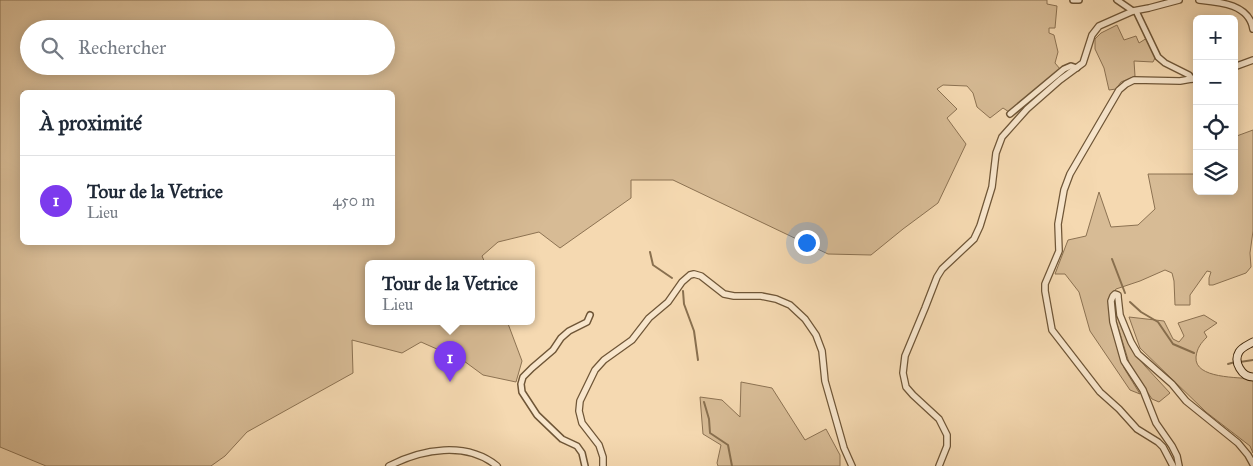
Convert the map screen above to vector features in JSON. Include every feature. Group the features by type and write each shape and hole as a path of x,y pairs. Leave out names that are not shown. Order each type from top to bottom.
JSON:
{"main road":[{"path":"1253,342 1240,349 1237,357 1239,368 1242,372 1249,377 1253,377"}],"street":[{"path":"1073,0 1079,0"},
{"path":"1117,0 1135,11 1158,57 1165,63 1193,77"},
{"path":"939,466 947,446 947,435 939,419 906,387 903,373 905,356 942,269 974,239 980,226 992,187 996,153 1002,138 1028,109 1083,62 1092,35 1099,26 1135,11 1179,0"},
{"path":"1199,0 1222,3 1238,8 1247,15 1253,29"},
{"path":"1238,66 1253,60"},
{"path":"1010,114 1064,70 1071,66 1077,68"},
{"path":"1173,466 1163,447 1137,429 1100,392 1052,330 1045,291 1046,280 1058,251 1058,224 1064,190 1070,174 1119,90 1134,80 1180,81 1193,78"},
{"path":"603,466 603,457 599,445 582,424 579,411 580,401 595,370 604,360 632,340 649,318 668,302 682,282 694,274 701,276 724,294 776,298 790,305 805,319 816,335 822,350 827,386 844,448 852,466"},
{"path":"1179,466 1172,446 1156,422 1142,390 1124,361 1113,322 1111,300 1115,294 1118,295 1120,315 1138,354 1172,384 1186,401 1238,443 1253,464"},
{"path":"585,466 582,452 577,446 562,439 537,415 522,392 521,384 523,377 554,350 561,338 569,331 587,322 590,314"},
{"path":"389,466 414,455 440,450 473,454 498,466"}],"shaded area":[{"path":"0,0 1047,0 1047,4 1057,6 1055,28 1049,28 1049,33 1054,35 1058,52 1055,63 1060,69 1009,112 1003,108 990,118 977,107 973,93 967,86 943,85 937,89 957,109 947,118 966,144 938,203 871,255 828,254 673,180 631,180 631,198 560,248 539,232 498,242 482,256 484,260 365,260 365,325 508,325 522,361 516,382 483,375 464,361 421,342 402,353 352,340 353,373 247,432 225,456 211,466 46,466 0,447"},
{"path":"1117,25 1124,40 1136,36 1139,43 1147,38 1156,56 1153,62 1134,61 1135,76 1121,82 1116,89 1109,90 1104,68 1095,49 1095,39 1101,33"},
{"path":"1253,130 1251,267 1246,273 1213,285 1209,285 1211,272 1207,271 1190,295 1190,305 1175,305 1172,273 1165,270 1116,289 1112,294 1109,307 1112,330 1124,368 1140,394 1130,390 1090,331 1079,292 1065,274 1055,274 1068,240 1086,236 1099,192 1111,227 1138,225 1155,209 1148,174 1193,174 1193,195 1238,195 1238,136"},
{"path":"1204,315 1217,323 1204,332 1207,337 1197,351 1197,364 1209,373 1218,376 1253,379 1253,453 1250,446 1206,412 1140,348 1129,317 1164,321 1173,339 1179,342 1184,336 1178,323"},
{"path":"1117,316 1132,350 1170,393 1159,402 1152,399 1130,366 1115,317"},
{"path":"741,382 772,388 805,440 826,429 840,455 840,466 718,466 721,445 703,434 700,397 722,400 740,417"}],"waterway":[{"path":"650,252 653,265 672,278"},
{"path":"1112,259 1125,293"},
{"path":"683,291 684,304 694,331 698,360"},
{"path":"1130,302 1141,312 1158,322 1173,344 1194,353"},
{"path":"1240,362 1253,360"},
{"path":"1228,364 1235,362"},
{"path":"704,402 709,419 710,433 728,445 732,466"}],"place":[{"name":"Tour de la Vetrice","path":"450,382"}]}
